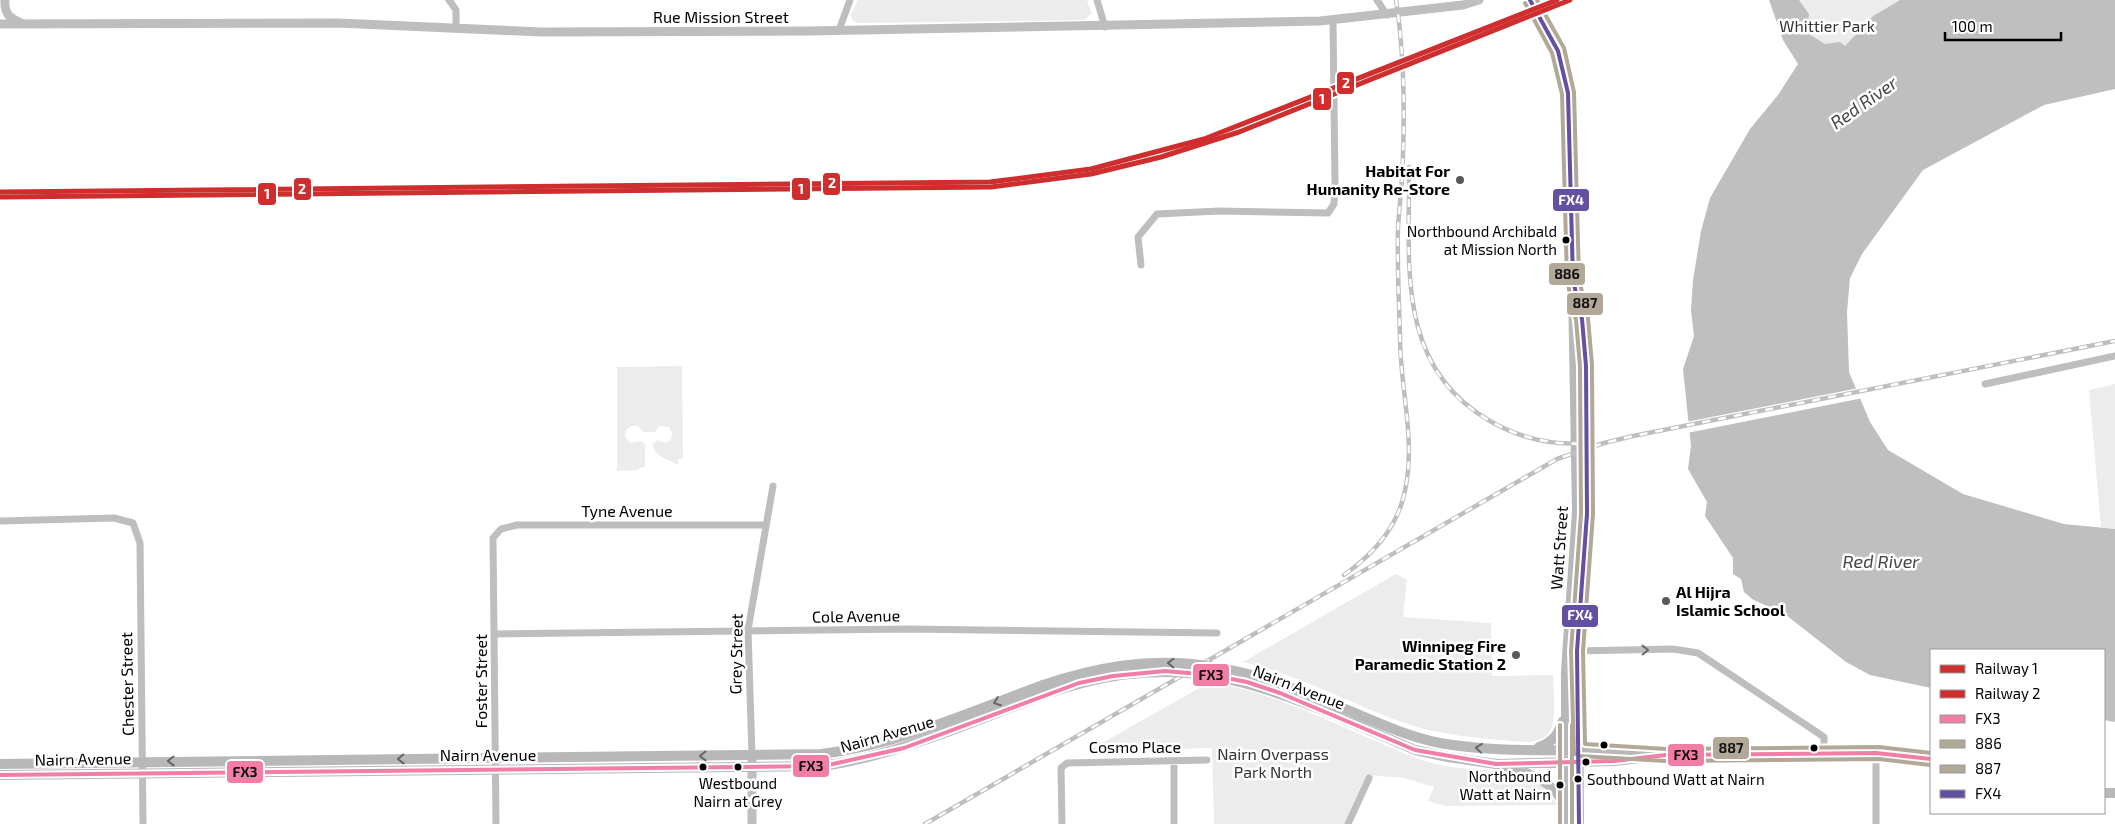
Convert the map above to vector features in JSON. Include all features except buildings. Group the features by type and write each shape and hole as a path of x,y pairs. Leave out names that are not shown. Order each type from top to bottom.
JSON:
{"main road":[{"name":"Watt Street","path":"1530,0 1558,51 1568,93 1573,280 1587,514 1566,713 1566,824"},
{"name":"Watt Street","path":"1572,651 1580,762 1579,824"},
{"name":"Nairn Avenue","path":"0,775 40,775 143,767 289,760 820,754 876,745 1044,689 1113,676 1157,672 1189,673 1247,682 1438,742 1496,749 1579,750 1666,755 1876,753 1930,759"},
{"name":"Nairn Avenue","path":"0,764 351,772 824,766 874,756 926,740 1044,689"},
{"name":"Nairn Avenue","path":"1334,709 1415,750 1496,764 1566,763 1666,755"},
{"path":"1528,750 1550,743 1559,732 1566,713"},
{"path":"651,768 664,756"},
{"path":"586,770 588,757"},
{"path":"419,771 420,759"},
{"path":"289,760 289,771"},
{"path":"351,772 363,760"},
{"path":"40,764 40,775"},
{"path":"1496,764 1534,775 1544,781 1554,788 1566,808"}],"street":[{"path":"5,0 5,10 10,18 28,24"},
{"path":"449,0 456,10 456,29"},
{"path":"839,30 850,0"},
{"path":"1097,0 1105,27"},
{"path":"1377,0 1387,14"},
{"name":"Rue Mission Street","path":"1442,7 1452,0"},
{"name":"Rue Mission Street","path":"0,24 338,23 456,29 630,32 1105,27 1333,20 1463,5 1479,0"},
{"path":"1140,264 1138,237 1157,214 1328,212 1334,204 1333,20"},
{"path":"1984,384 2115,356"},
{"name":"Grey Street","path":"752,824 748,630 773,486"},
{"name":"Chester Street","path":"0,521 114,518 133,523 140,543 143,824"},
{"name":"Tyne Avenue","path":"493,538 501,530 517,526 765,525"},
{"name":"Foster Street","path":"493,538 496,824"},
{"name":"Cole Avenue","path":"495,634 908,629 1218,633"},
{"path":"1572,651 1673,649 1698,653 1824,737 1824,754"},
{"path":"1876,753 1876,824"},
{"name":"Cosmo Place","path":"1062,824 1061,771 1064,764 1073,761 1207,760"},
{"path":"1174,761 1174,824"},
{"path":"1348,824 1369,778"}],"green space":[{"path":"858,0 1087,0 1092,14 1084,20 858,23 852,20 851,14"},
{"name":"Whittier Park","path":"1787,0 1900,0 1873,16 1845,46 1815,56"},
{"path":"682,366 683,459 678,459 678,465 658,455 654,449 653,445 657,440 665,443 671,440 672,432 669,427 659,426 655,432 643,432 638,426 631,426 626,430 625,437 630,443 641,441 645,444 645,467 639,468 639,470 617,471 617,367"},
{"path":"2115,384 2115,529 2101,527 2089,390"},
{"path":"1396,574 1407,580 1403,617 1491,623 1492,676 1553,675 1553,719 1550,731 1546,736 1534,741 1521,742 1461,736 1422,728 1377,713 1283,673 1243,662"},
{"name":"Nairn Overpass Park North","path":"1210,682 1251,691 1290,705 1427,762 1520,777 1536,783 1548,792 1557,805 1445,806 1428,801 1434,787 1404,778 1366,775 1344,824 1214,824 1212,748 1088,751"}],"water":[{"name":"Red River","path":"1769,0 1799,0 1809,14 1807,29 1809,34 1825,44 1840,42 1845,46 1873,16 1900,0 2115,0 2115,89 2044,105 1923,170 1862,254 1850,278 1847,312 1849,372 1870,422 1888,450 1963,494 2064,524 2115,529 2115,722 2105,720 2105,649 1930,649 1930,688 1870,675 1846,662 1786,615 1752,599 1744,592 1741,579 1733,574 1733,558 1705,516 1707,502 1688,469 1691,446 1683,369 1694,336 1691,310 1693,280 1701,231 1710,198 1750,129 1778,95 1798,64 1783,40"}],"pier":[{"path":"1859,388 1863,398 1687,433 1686,422"}],"railway":[{"path":"1344,575 1364,559 1389,530 1400,507 1408,475 1409,455 1401,357 1398,255 1404,89 1396,0"},
{"path":"1409,167 1410,275 1414,309 1422,342 1437,371 1459,398 1490,421 1502,427 1540,440 1579,444 1592,443"},
{"path":"925,824 1557,459 1604,443 1633,436 2115,341"}],"rail line":[{"name":"2","path":"0,192 990,182 1091,169 1204,139 1557,0"},
{"name":"1","path":"0,197 991,187 1091,174 1161,157 1239,132 1570,0"}],"transit line":[{"name":"FX4","path":"1530,0 1558,51 1568,93 1573,280 1582,319 1586,366 1587,514 1577,651 1579,824"},
{"name":"887","path":"1537,0 1564,48 1574,92 1579,279 1588,318 1592,365 1593,514 1583,651 1585,744 1666,749 1879,747 1930,753"},
{"name":"886","path":"1525,3 1552,53 1562,94 1567,280 1576,320 1580,366 1581,514 1571,651 1574,753 1579,756 1666,761 1879,759 1930,765"},
{"name":"FX3","path":"0,775 824,766 904,748 1079,683 1113,676 1165,671 1211,675 1247,682 1280,693 1415,750 1496,764 1614,761 1666,755 1876,753 1930,759"},
{"name":"886","path":"1560,725 1560,824"},
{"name":"887","path":"1572,725 1572,824"}],"place":[{"name":"Habitat For Humanity Re-Store","path":"1460,180"},
{"name":"Northbound Archibald at Mission North","path":"1566,240"},
{"name":"Al Hijra Islamic School","path":"1666,601"},
{"name":"Winnipeg Fire Paramedic Station 2","path":"1516,655"},
{"name":"Westbound Nairn at Grey","path":"738,767"},
{"name":"Southbound Watt at Nairn","path":"1578,779"},
{"name":"Northbound Watt at Nairn","path":"1560,785"}]}
